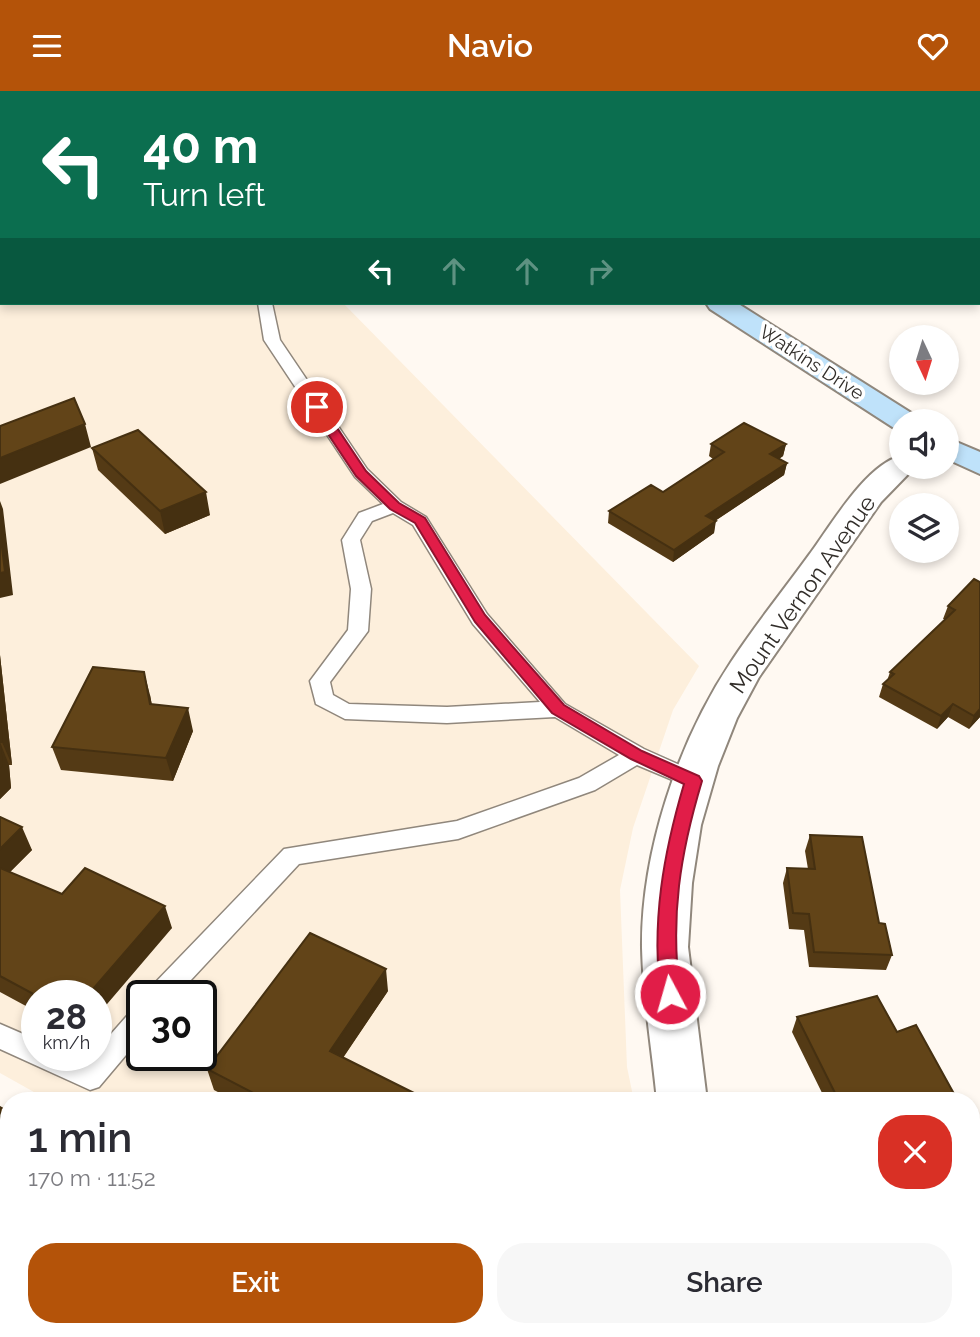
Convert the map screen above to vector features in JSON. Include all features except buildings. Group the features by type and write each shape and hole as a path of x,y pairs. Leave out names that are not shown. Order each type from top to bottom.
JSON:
{"main road":[{"name":"Watkins Drive","path":"722,305 889,412"},
{"path":"959,454 980,465"}],"street":[{"name":"Mount Vernon Avenue","path":"681,1092 665,947 670,883 680,825 694,781 718,718 744,671 870,495 889,477"}],"lane":[{"path":"265,305 272,340 361,473 395,506 420,521 480,619 558,709 636,755 694,781"},
{"path":"395,506 365,517 351,540 362,589 358,631 320,681 323,699 345,711 447,715 558,709"},
{"path":"174,980 292,856 458,830 587,784 636,755"},
{"path":"0,1036 21,1046"},
{"path":"112,1052 126,1036"},
{"path":"75,1071 90,1078 96,1071"}],"shaded area":[{"path":"0,305 345,305 699,666 673,710 633,828 620,890 627,1067 632,1092 34,1092 0,1073"}],"route":[{"path":"317,407 361,473 395,506 420,521 480,619 558,709 636,755 694,781 680,825 670,883 665,947 670,994"}]}
